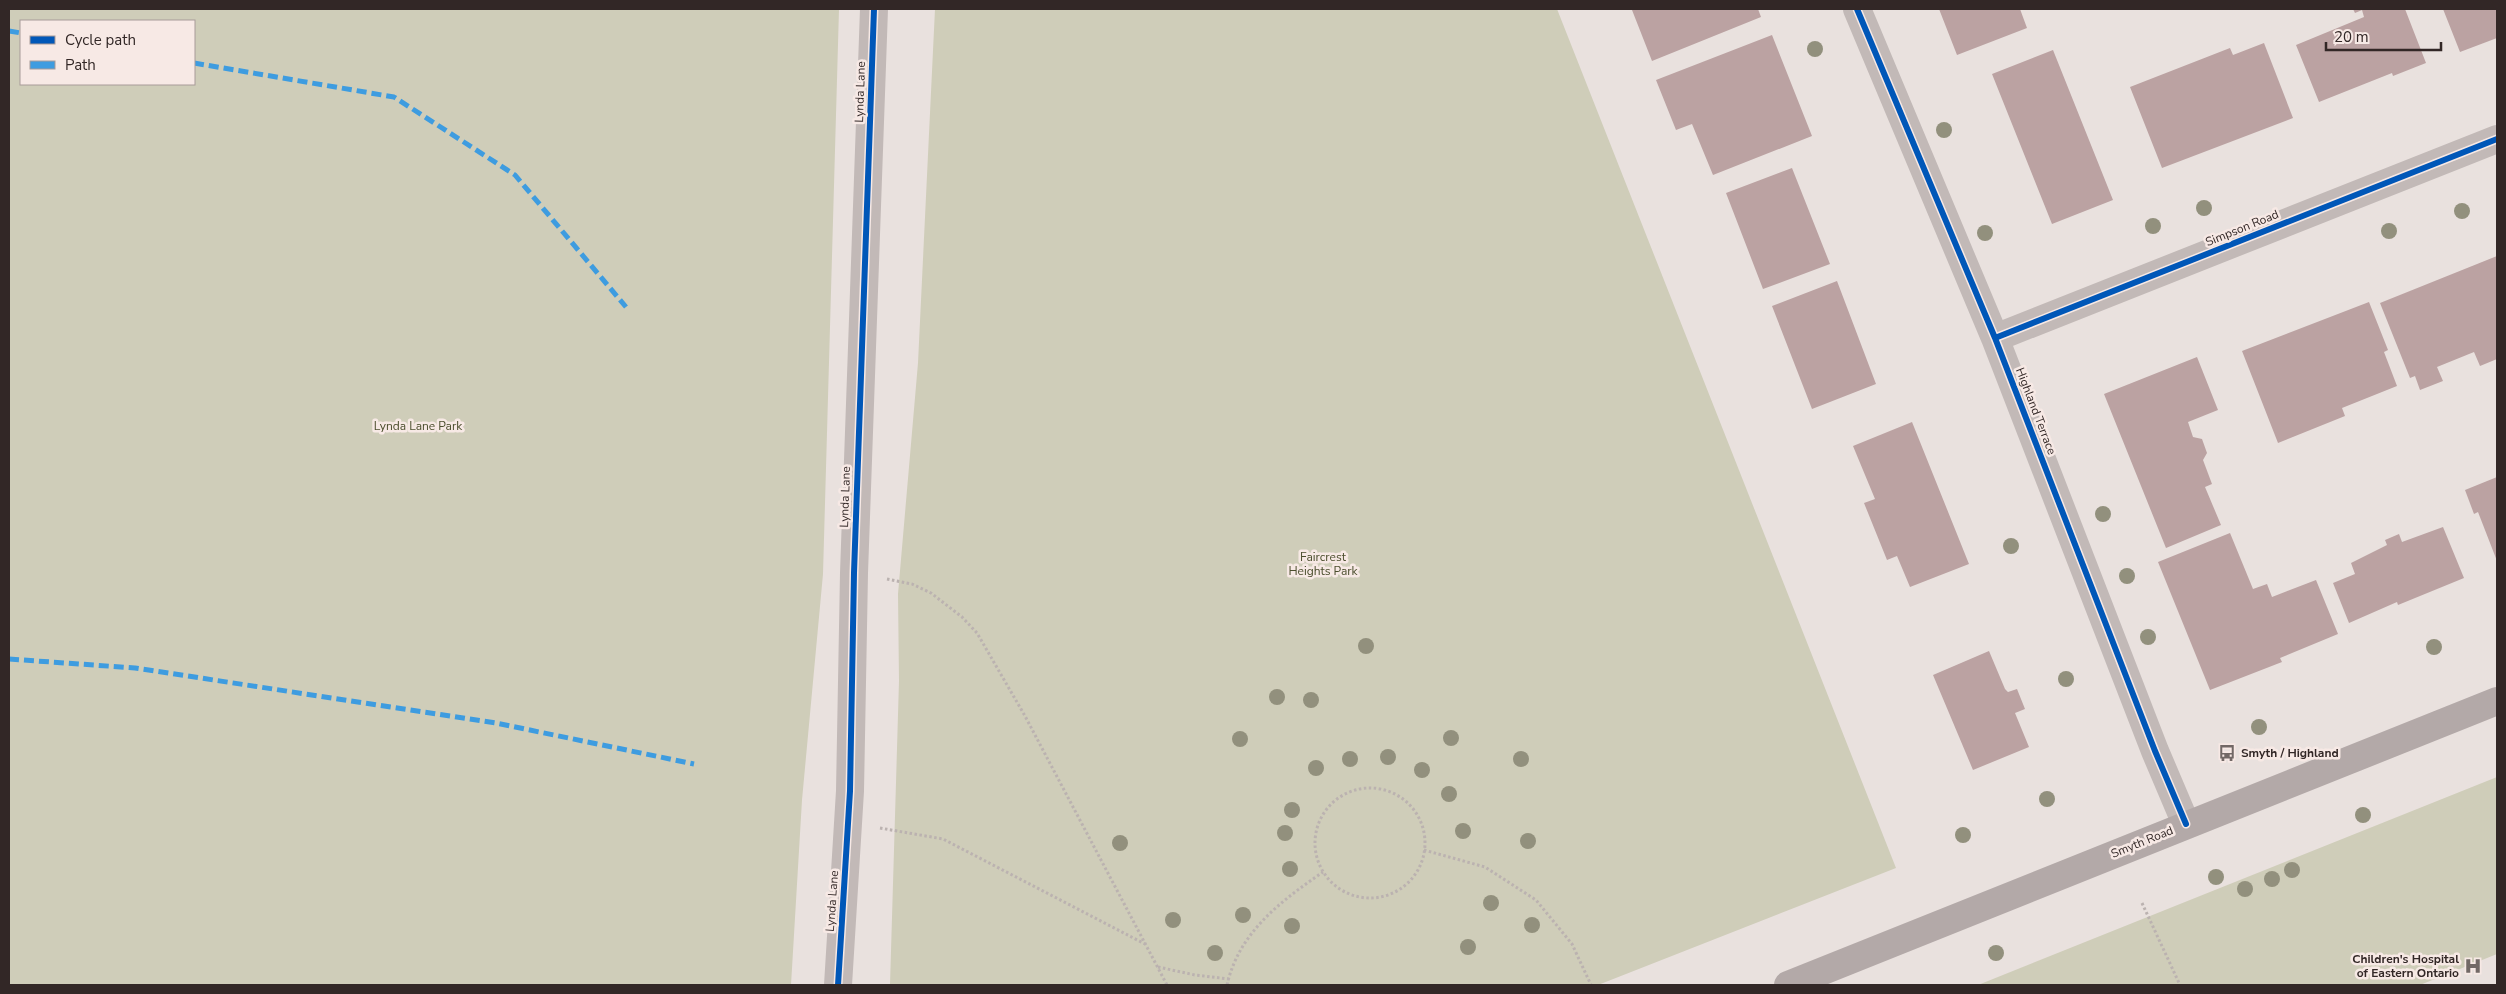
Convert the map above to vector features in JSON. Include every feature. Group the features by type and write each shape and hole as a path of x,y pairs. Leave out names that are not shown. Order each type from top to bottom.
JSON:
{"main road":[{"name":"Smyth Road","path":"1788,985 2186,824 2497,702"}],"street":[{"name":"Lynda Lane","path":"838,985 848,824 854,573 874,9"},
{"name":"Highland Terrace","path":"1857,9 1995,338 2151,742 2186,824"},
{"name":"Simpson Road","path":"1995,338 2497,139"}],"path":[{"path":"854,573 912,584 931,593 962,617 977,634 1025,716 1167,985"},
{"path":"1372,788 1386,791 1399,796 1410,805 1422,823 1425,836 1424,850 1419,869 1411,880 1394,892 1382,897 1368,898 1349,894 1337,887 1323,872 1315,847 1317,827 1333,803 1358,790 1372,788"},
{"path":"848,824 943,839 1146,944"},
{"path":"1424,850 1485,867 1536,900 1572,944 1591,985"},
{"path":"1227,985 1244,945 1266,915 1284,899 1323,872"},
{"path":"2142,903 2180,985"},
{"path":"1157,967 1195,975 1228,979"}],"green space":[{"name":"Lynda Lane Park","path":"9,9 839,9 823,574 802,800 791,985 9,985"},
{"name":"Faircrest Heights Park","path":"935,9 1557,9 1896,868 1598,985 890,985 899,681 898,594 918,363"},
{"path":"2497,777 2497,954 2420,985 1978,985"}],"building":[{"path":"1758,9 1761,17 1652,61 1632,10"},
{"path":"1939,9 2020,9 2027,28 1957,55"},
{"path":"2353,9 2405,9 2426,63 2393,76 2392,73 2319,102 2296,45 2364,17 2362,10 2355,13"},
{"path":"2443,9 2497,9 2497,38 2460,52"},
{"path":"1772,35 1812,136 1713,175 1692,124 1676,130 1656,80"},
{"path":"2264,43 2293,118 2162,168 2130,87 2230,48 2233,55"},
{"path":"2053,50 2113,200 2052,224 1992,74"},
{"path":"1792,168 1830,264 1763,289 1726,193"},
{"path":"2497,256 2497,359 2480,366 2474,352 2437,367 2443,381 2420,390 2415,376 2410,378 2380,303"},
{"path":"1837,281 1876,384 1812,409 1772,306"},
{"path":"2369,302 2388,350 2384,352 2397,386 2342,408 2345,416 2278,443 2242,351"},
{"path":"2197,357 2218,410 2188,422 2193,437 2202,439 2207,453 2203,460 2212,484 2205,487 2221,525 2166,548 2104,394"},
{"path":"1912,422 1969,564 1910,587 1897,556 1887,560 1864,503 1875,499 1853,446"},
{"path":"2497,477 2497,561 2478,512 2474,514 2465,490"},
{"path":"2443,527 2464,578 2398,605 2397,602 2349,623 2333,583 2355,574 2351,563 2387,545 2385,540 2399,534 2402,542"},
{"path":"2230,533 2253,589 2267,584 2272,597 2316,580 2338,634 2280,658 2282,662 2210,690 2158,562"},
{"path":"1989,651 2005,689 2008,692 2017,689 2025,709 2015,713 2029,747 1973,770 1933,675"}],"marked path":[{"path":"9,31 20,33"},
{"path":"195,63 394,97 515,175 626,307"},
{"path":"9,659 135,668 496,723 694,764"}],"cycle path":[{"path":"838,985 850,791 854,573 874,9"},
{"path":"1857,9 1995,338 2155,751 2186,824"},
{"path":"1995,338 2497,139"}],"place":[{"name":"Smyth / Highland","path":"2227,753"},
{"name":"Children's Hospital of Eastern Ontario","path":"2473,966"}]}
